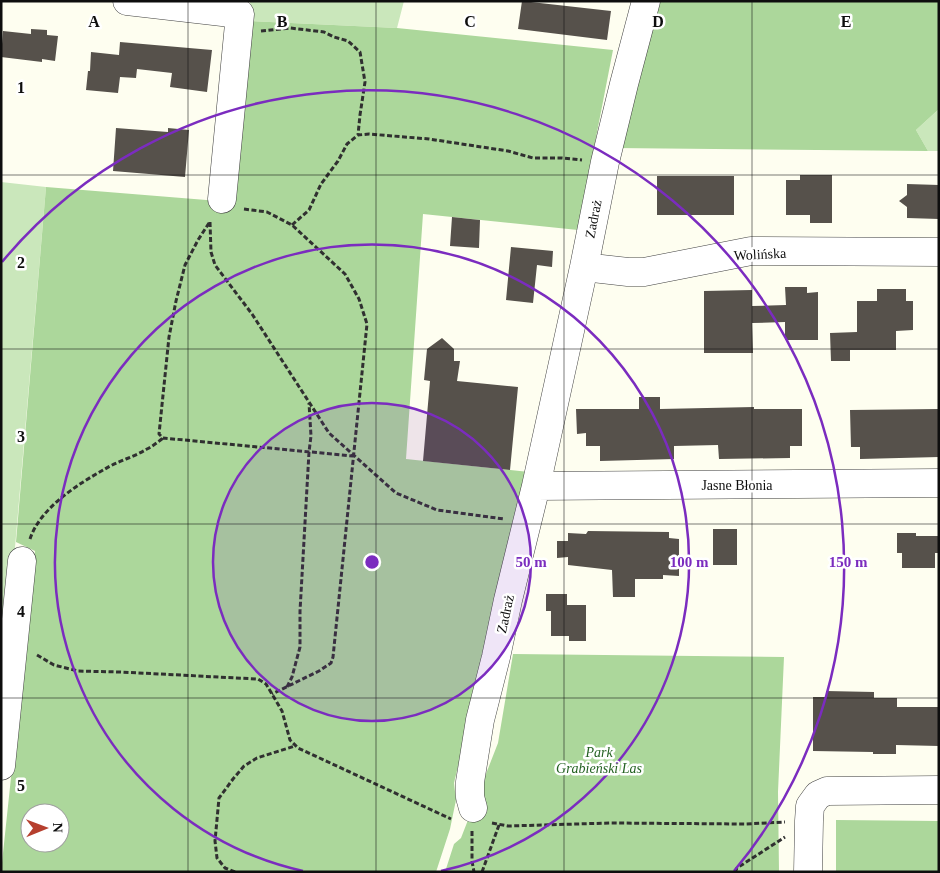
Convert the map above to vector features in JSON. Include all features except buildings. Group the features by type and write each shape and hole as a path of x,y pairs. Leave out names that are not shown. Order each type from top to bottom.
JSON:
{"street":[{"path":"127,1 239,24 218,209"},
{"name":"Zadraż","path":"473,814 470,782 480,720 536,486 605,162 646,1"},
{"name":"Wolińska","path":"584,267 644,272 751,252 939,252"},
{"name":"Jasne Błonia","path":"536,486 939,484"},
{"path":"1,766 22,560"},
{"path":"808,872 808,821 810,806 818,795 827,791 939,790"}],"path":[{"path":"239,24 324,32 334,37 348,40 360,52 365,82 358,135"},
{"path":"292,225 309,210 321,184 338,161 347,144 358,135 369,134 429,139 508,151 533,158 562,158 605,162"},
{"path":"218,209 267,212 292,225 345,274 359,299 367,324 333,657 331,663 319,671 272,694"},
{"path":"218,209 211,252 216,265 252,314 329,433 396,493 438,510 527,522"},
{"path":"163,438 159,434 169,337 176,301 186,265 198,240 218,209"},
{"path":"287,687 292,677 300,647 300,611 310,436 309,402"},
{"path":"22,560 33,530 48,509 61,497 106,468 148,449 163,438 354,456"},
{"path":"15,630 35,654 54,664 78,671 258,679 266,684 282,711 290,740 298,748 452,819 473,814 499,825 517,826 610,823 746,824 808,821"},
{"path":"235,872 225,868 217,858 215,841 219,798 244,766 257,758 296,746"},
{"path":"473,814 472,861 474,872"},
{"path":"735,872 737,868 808,821"},
{"path":"482,872 499,825"}],"green space":[{"path":"250,1 404,1 397,28 251,21"},
{"path":"657,1 939,1 939,109 916,130 928,151 615,148"},
{"path":"251,21 397,28 613,50 578,230 423,214 406,459 529,472 454,783 456,800 450,829 436,872 1,872 35,551 16,542 46,187 231,202"},
{"path":"939,109 939,151 928,151 916,130"},
{"path":"1,182 46,187 6,652 1,652"},
{"name":"Park Grabieński Las","path":"513,654 784,657 778,792 779,872 445,872 454,844 461,838 498,743"},
{"path":"836,820 939,821 939,872 836,872"}]}
